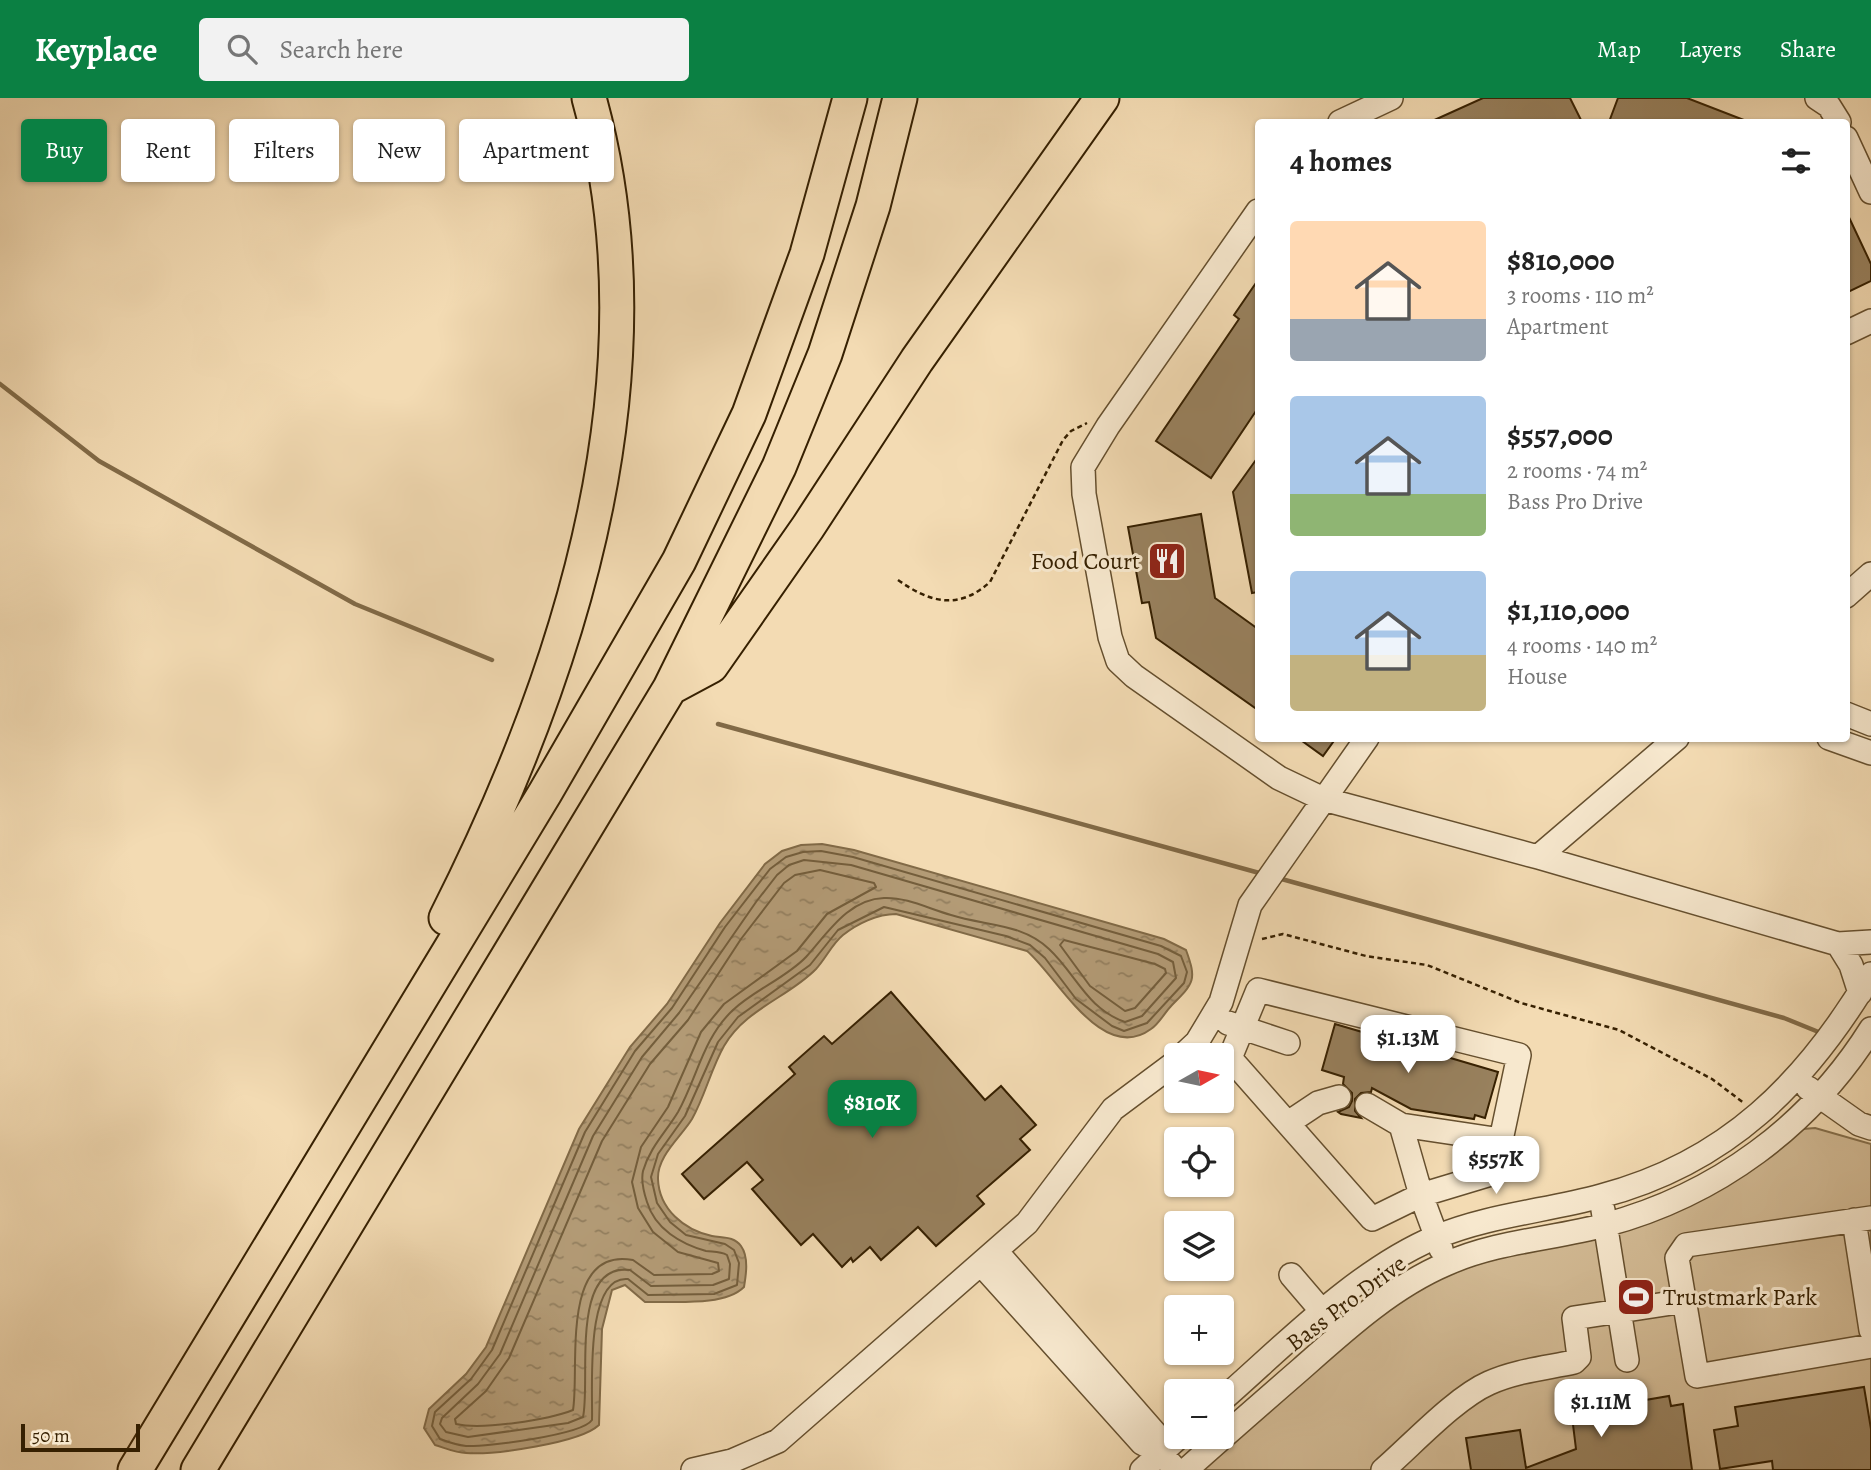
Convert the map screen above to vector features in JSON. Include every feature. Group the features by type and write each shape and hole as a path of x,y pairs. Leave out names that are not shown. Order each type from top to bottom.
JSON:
{"highway":[{"path":"378,1068 521,753 566,617 600,483 614,386 617,300 609,200 589,98"},
{"path":"135,1470 545,793 679,561 749,414 807,254 850,98"},
{"path":"198,1470 670,688 779,467 825,354 873,206 900,98"},
{"path":"670,688 711,666 808,527 917,360 1102,98"}],"street":[{"path":"1346,119 1391,98"},
{"path":"1817,98 1829,106 1837,119"},
{"path":"1850,147 1871,192"},
{"path":"1255,215 1108,426 1083,467 1084,494 1110,637 1118,662 1279,778 1323,799 1538,857 1838,944 1871,942"},
{"path":"1850,331 1871,321"},
{"path":"1850,592 1871,574"},
{"path":"1850,716 1871,724"},
{"path":"1196,1043 1214,1017 1250,905 1364,742"},
{"path":"1538,857 1672,742"},
{"path":"1840,742 1871,753"},
{"path":"1838,944 1865,984"},
{"name":"Bass Pro Drive","path":"1234,1390 1323,1312 1396,1257 1436,1237 1486,1220 1602,1196 1667,1174 1698,1158 1761,1114 1797,1079 1816,1058 1865,984"},
{"path":"1258,990 1519,1055 1494,1173 1421,1195 1372,1219 1288,1123 1230,1058 1258,990"},
{"path":"1214,1017 1288,1043"},
{"name":"Bass Pro Drive","path":"1186,1470 1340,1334 1411,1282 1447,1263 1493,1247 1605,1225 1678,1200 1722,1177 1777,1138 1819,1098 1847,1067 1871,1029"},
{"path":"693,1470 733,1461 778,1441 1027,1223 1113,1109 1164,1071"},
{"path":"1797,1079 1819,1098 1871,1128"},
{"path":"1288,1123 1318,1103 1339,1097"},
{"path":"1367,1105 1401,1125 1501,1140"},
{"path":"1401,1125 1421,1195 1447,1263"},
{"path":"1602,1196 1627,1360"},
{"path":"1871,1329 1863,1219 1686,1245 1677,1258 1697,1376 1871,1346"},
{"path":"988,1258 1155,1433 1168,1461 1142,1470"},
{"path":"1291,1275 1340,1334"},
{"path":"1383,1470 1488,1383 1519,1373 1574,1362 1579,1357 1580,1349 1574,1318 1685,1301"}],"path":[{"path":"898,580 932,600 972,595 981,591 990,582 1063,440 1082,424 1108,426"},
{"path":"1238,943 1283,934 1366,956 1427,965 1521,1003 1619,1030 1712,1079 1761,1114"}],"shaded area":[{"name":"Trustmark Park","path":"1815,1128 1871,1144 1871,1470 1201,1470 1225,1449 1234,1449 1234,1441 1382,1310 1465,1262 1566,1241 1803,1129"}],"water":[{"path":"822,844 854,850 1164,939 1186,950 1192,968 1189,986 1151,1029 1133,1037 1115,1036 1098,1027 1082,1013 1027,951 896,914 868,920 855,927 839,939 805,979 743,1022 733,1033 719,1055 692,1119 661,1162 659,1190 675,1217 702,1233 731,1239 744,1250 744,1287 724,1298 683,1302 645,1302 625,1285 612,1290 602,1329 599,1425 589,1431 556,1442 496,1452 462,1453 435,1445 424,1428 429,1409 466,1374 486,1347 579,1129 630,1047 667,1004 720,923 765,864 782,851 801,845"}],"building":[{"path":"1483,98 1570,98 1580,119 1437,119"},
{"path":"1618,98 1687,98 1741,119 1610,119"},
{"path":"1850,219 1871,264 1871,281 1850,291"},
{"path":"1255,284 1255,412 1211,478 1156,441 1239,319 1234,315"},
{"path":"1255,461 1255,592 1252,593 1233,492"},
{"path":"1201,514 1215,598 1255,627 1255,708 1156,638 1149,602 1142,603 1128,527"},
{"path":"1304,742 1333,742 1323,756"},
{"path":"891,992 985,1100 1001,1086 1036,1125 1020,1139 1030,1150 977,1196 984,1204 936,1246 918,1227 881,1260 870,1247 853,1262 851,1258 842,1267 813,1234 801,1245 752,1189 763,1180 747,1162 704,1199 682,1174 795,1074 789,1067 824,1036 832,1044"},
{"path":"1335,1024 1498,1072 1485,1118 1475,1115 1474,1119 1411,1109 1372,1088 1371,1092 1361,1093 1355,1099 1355,1111 1361,1118 1341,1114 1338,1112 1349,1107 1352,1093 1343,1084 1344,1077 1322,1070"},
{"path":"1864,1387 1871,1429 1871,1470 1773,1470 1772,1461 1720,1469 1714,1430 1738,1426 1735,1407"},
{"path":"1620,1392 1622,1404 1669,1396 1671,1406 1683,1404 1692,1470 1471,1470 1466,1438 1520,1430 1526,1468 1576,1449 1570,1400"}],"waterway":[{"path":"0,384 99,461 355,604 492,660"},
{"path":"718,724 1263,874"},
{"path":"1278,878 1784,1018 1821,1033"}],"place":[{"name":"Food Court","path":"1167,561"},
{"name":"Trustmark Park","path":"1636,1297"}]}
